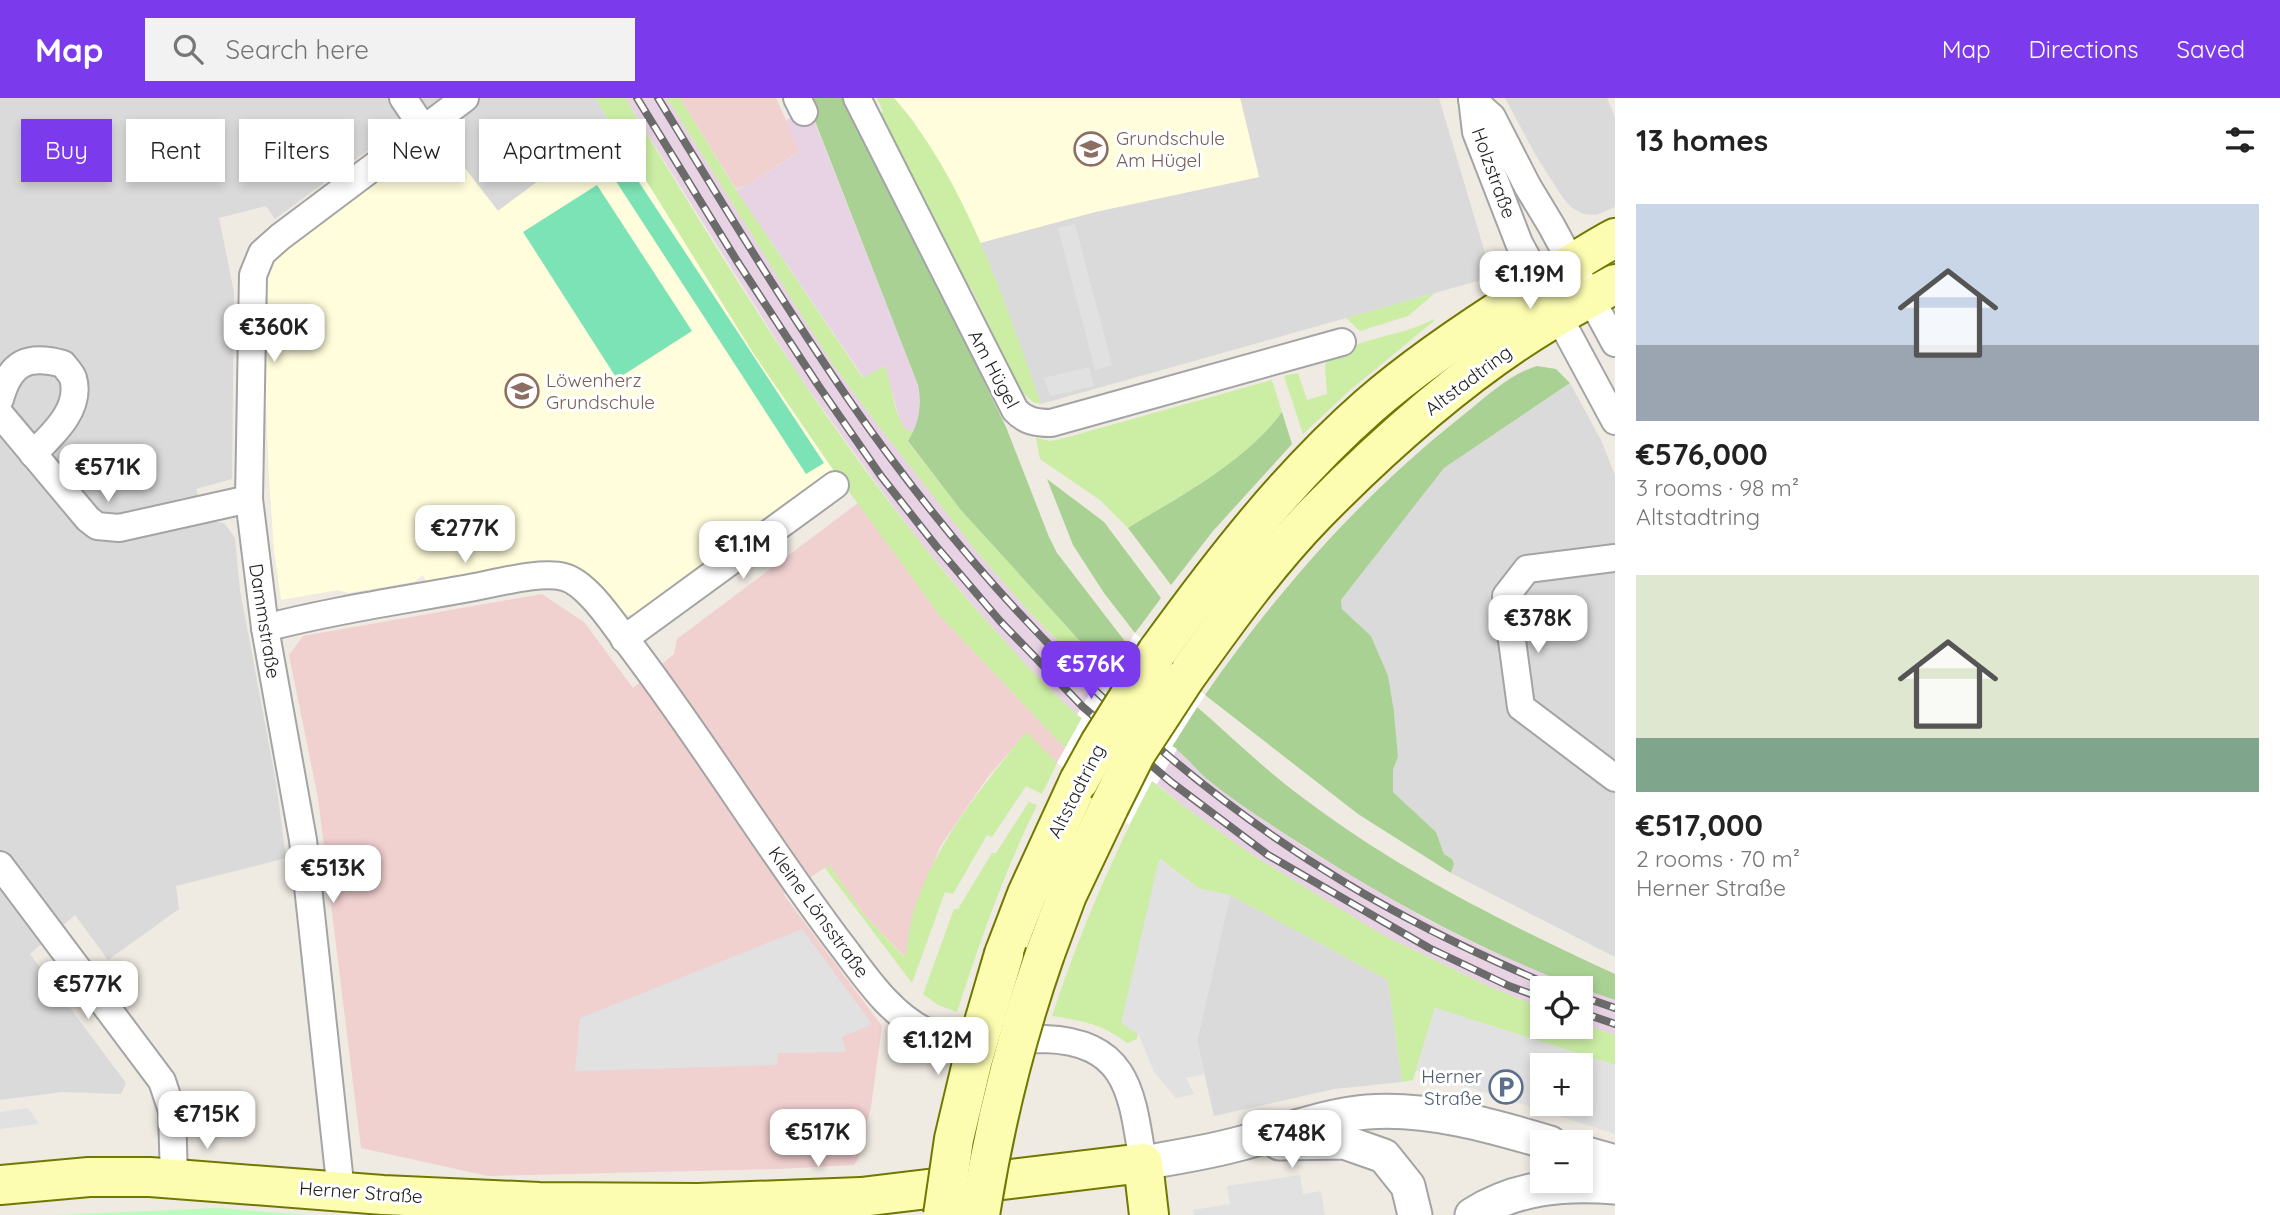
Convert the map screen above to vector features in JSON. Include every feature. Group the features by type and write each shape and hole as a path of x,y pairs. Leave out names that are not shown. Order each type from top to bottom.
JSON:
{"main road":[{"name":"Altstadtring","path":"980,1215 1005,1083 1023,1018 1067,895 1136,753 1185,678 1237,607 1326,503 1392,440 1576,289 1615,237"},
{"name":"Altstadtring","path":"943,1215 954,1139 972,1063 1004,954 1027,894 1079,781 1157,652 1217,570 1252,528 1369,406 1467,330 1576,289"},
{"name":"Herner Straße","path":"0,1185 89,1177 174,1179 341,1192 698,1209 861,1197 1143,1163"},
{"path":"1143,1163 1149,1215"}],"street":[{"path":"402,98 417,119"},
{"name":"Dammstraße","path":"438,119 466,98"},
{"name":"Am Hügel","path":"857,98 1014,410 1020,416 1030,421 1051,423 1342,342"},
{"name":"Holzstraße","path":"1472,98 1476,132 1519,243 1576,289"},
{"name":"Holzstraße","path":"1472,98 1492,117 1576,289"},
{"name":"Dammstraße","path":"341,1192 303,840 265,628 249,499 251,300 253,275 262,253 368,171"},
{"path":"1576,289 1615,343"},
{"path":"1576,289 1615,421"},
{"path":"0,399 10,373 27,360 47,359 63,364 73,377 73,397 66,416 55,432 33,454"},
{"path":"0,414 88,519 97,526 119,528 249,499"},
{"path":"624,639 835,485"},
{"path":"1615,558 1527,569 1506,596 1521,707 1615,778"},
{"name":"Kleine Lönsstraße","path":"265,628 288,621 545,576 566,577 592,596 658,681 812,905 888,1003 927,1031 951,1039 1045,1039 1071,1042 1092,1049 1118,1069 1128,1086 1143,1163"},
{"path":"0,865 162,1081 172,1111 174,1179"},
{"name":"Herner Straße","path":"1143,1163 1240,1144 1323,1119 1368,1112 1428,1115 1530,1137"},
{"path":"1240,1144 1344,1142 1384,1156 1408,1186 1415,1215"},
{"path":"1593,1156 1615,1162"},
{"path":"1472,1215 1492,1202 1525,1191 1562,1185 1615,1187"}],"shaded area":[{"path":"0,98 595,98 608,119 479,119 479,182 537,182 498,211 465,168 465,119 368,119 368,150 354,161 354,119 239,119 239,182 325,182 275,219 266,206 219,218 234,292 232,479 196,489 206,520 224,523 235,538 240,590 276,782 286,858 176,886 179,909 108,960 75,915 30,954 126,1083 121,1094 62,1092 0,1100"},
{"path":"625,98 667,98 833,365 977,552 1031,614 1097,681 1077,715 1031,671 971,603 878,486 797,373 646,132 646,119 638,119"},
{"path":"680,98 776,98 800,151 748,185 736,189"},
{"name":"Grundschule Am Hügel","path":"894,98 1240,98 1259,177 1095,212 980,243 958,197 914,121"},
{"path":"1240,98 1439,98 1491,273 1488,278 1041,404 980,243 1095,212 1259,177"},
{"path":"1505,98 1607,98 1615,117 1615,207 1596,215 1583,214 1571,207 1535,154"},
{"path":"810,110 918,385 920,409 918,425 914,432 904,429 901,423 884,366 864,378 736,190 799,152 786,120"},
{"name":"Löwenherz Grundschule","path":"465,169 498,211 537,182 646,181 752,351 834,471 646,614 628,615 619,612 586,578 428,586 423,575 414,582 348,593 338,590 281,600 269,478 263,334 265,277 283,249 373,182 465,182"},
{"path":"1075,224 1112,365 1095,370 1058,228"},
{"path":"1089,367 1094,386 1050,396 1044,378"},
{"path":"1570,383 1601,440 1615,475 1615,546 1520,563 1513,712 1615,789 1615,957 1451,873 1454,864 1452,859 1444,854 1436,832 1393,792 1393,770 1398,757 1394,712 1371,636 1342,609 1341,600 1444,468"},
{"path":"858,503 940,616 1065,748 1057,763 1026,733 987,778 940,847 913,914 906,958 865,916 829,865 784,895 882,1026 871,1107 858,1159 854,1165 488,1176 361,1148 318,798 289,655 303,636 542,594 584,622 633,688 674,654 677,639"},
{"path":"1615,568 1615,767 1530,702 1515,598 1529,579"},
{"path":"1177,749 1206,778 1310,851 1424,918 1484,948 1555,976 1530,976 1530,1003 1488,986 1381,934 1254,856 1157,784"},
{"path":"1159,859 1200,889 1230,895 1197,1041 1204,1074 1186,1078 1194,1094 1176,1098 1154,1072 1139,1035 1121,1023"},
{"path":"1230,895 1388,980 1402,1082 1334,1089 1214,1116 1197,1041"},
{"path":"802,929 872,1024 842,1037 846,1052 778,1053 777,1065 575,1071 580,1018"},
{"path":"1593,991 1615,1000 1615,1035 1593,1027"},
{"name":"Herner Straße","path":"1435,1008 1577,1053 1530,1053 1530,1107 1416,1070"},
{"name":"Herner Straße","path":"1593,1058 1615,1065 1615,1134 1559,1116 1593,1116"},
{"path":"28,1108 39,1124 0,1129 0,1112"},
{"path":"1300,1175 1303,1194 1321,1191 1325,1215 1194,1215 1193,1210 1230,1204 1227,1186"}],"green space":[{"path":"595,98 625,98 638,119 608,119"},
{"path":"667,98 680,98 736,190 863,378 885,366 901,422 905,429 914,432 908,442 960,509 1109,673 1102,685 1031,614 977,552 833,365"},
{"path":"806,98 846,98 1006,427 1057,553 1127,644 1109,673 960,509 908,441 919,414 918,385"},
{"path":"877,98 894,98 943,167 981,244 1041,404 1033,402 1020,390 971,288 963,285 881,114 883,111"},
{"path":"646,132 792,365 883,494 982,616 1045,684 1082,718 1065,748 940,616 834,471 752,351 646,180"},
{"path":"616,182 639,182 824,463 806,474"},
{"path":"597,185 692,331 617,379 523,232"},
{"path":"1435,293 1408,316 1360,331 1346,318"},
{"path":"1433,319 1434,321 1350,390 1303,434 1284,376 1298,373 1307,400 1327,394 1325,365 1333,356 1345,349"},
{"path":"1537,366 1556,369 1570,383 1444,468 1341,600 1342,609 1371,636 1388,676 1398,757 1393,770 1393,792 1436,832 1444,854 1452,859 1454,864 1451,873 1358,814 1205,695 1262,618 1323,546 1356,512 1425,447 1488,394 1517,375"},
{"path":"1272,380 1282,412 1267,430 1211,477 1128,528 1100,500 1040,459 1036,438 1050,441 1061,439"},
{"path":"1282,412 1292,444 1213,531 1171,585 1128,528 1231,462 1250,447"},
{"path":"1047,479 1104,522 1161,598 1135,633 1104,593 1073,545"},
{"path":"1197,707 1292,789 1379,851 1495,916 1615,974 1615,1000 1593,992 1593,976 1550,976 1481,946 1396,901 1313,852 1239,803 1207,779 1172,747"},
{"path":"1026,732 1057,763 1042,794 1026,786 992,837 987,835 953,894 945,892 912,983 825,868 829,865 865,916 905,958 914,910 935,861 962,816"},
{"path":"1152,781 1254,856 1381,934 1488,986 1530,1003 1530,1038 1435,1008 1413,1080 1402,1082 1388,980 1230,895 1200,889 1160,859 1137,1039 1127,1043 1092,1024 1052,1016 1073,955 1123,838"},
{"path":"1029,802 1037,805 993,907 957,1012 938,1005 923,994 954,909 958,909 992,853 996,853"},
{"path":"1593,1027 1615,1035 1615,1065 1593,1058 1593,1053 1577,1053 1533,1039 1593,1039"},
{"path":"218,1208 309,1215 56,1215"}],"pier":[{"path":"1135,633 1205,695 1172,746 1177,749 1157,784 1152,781 1129,825 1057,763 1082,718 1077,715 1097,681 1102,684"}],"railway":[{"path":"637,98 737,261 881,476 1000,621 1083,707 1171,782 1268,855 1429,948 1530,994"},
{"path":"658,98 728,213 849,400 954,538 1011,604 1071,667 1135,727 1202,783 1271,835 1396,912 1530,976"},
{"path":"1593,1000 1615,1008"},
{"path":"1593,1016 1615,1024"}],"place":[{"name":"Grundschule Am Hügel","path":"1091,149"},
{"name":"Löwenherz Grundschule","path":"522,391"},
{"name":"Herner Straße","path":"1506,1087"}]}
